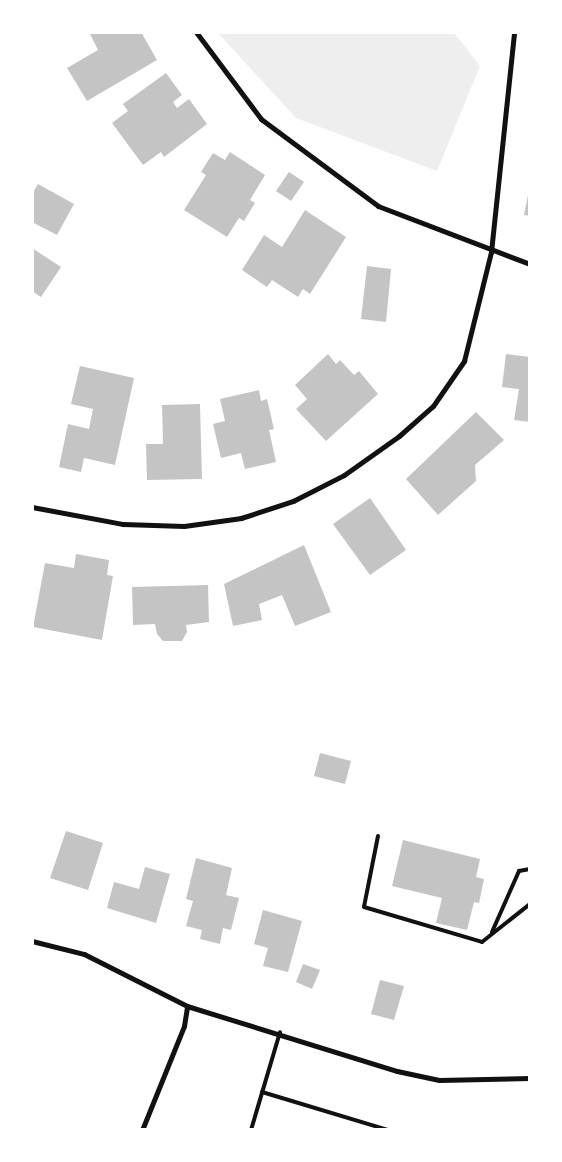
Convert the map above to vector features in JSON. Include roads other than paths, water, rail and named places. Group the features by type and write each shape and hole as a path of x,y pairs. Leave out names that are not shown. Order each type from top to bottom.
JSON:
{"street":[{"path":"196,32 261,119 378,206 491,252 530,264"},
{"path":"32,506 123,524 184,526 241,518 293,501 344,474 399,436 433,406 464,361 491,252 514,32"},
{"path":"32,941 84,954 187,1006 280,1032 397,1071 440,1080 530,1078"},
{"path":"142,1130 184,1026 187,1006"}],"lane":[{"path":"378,836 364,907 482,942 530,904"},
{"path":"491,934 518,871 530,869"},
{"path":"250,1130 280,1032"},
{"path":"262,1092 388,1130"}]}
